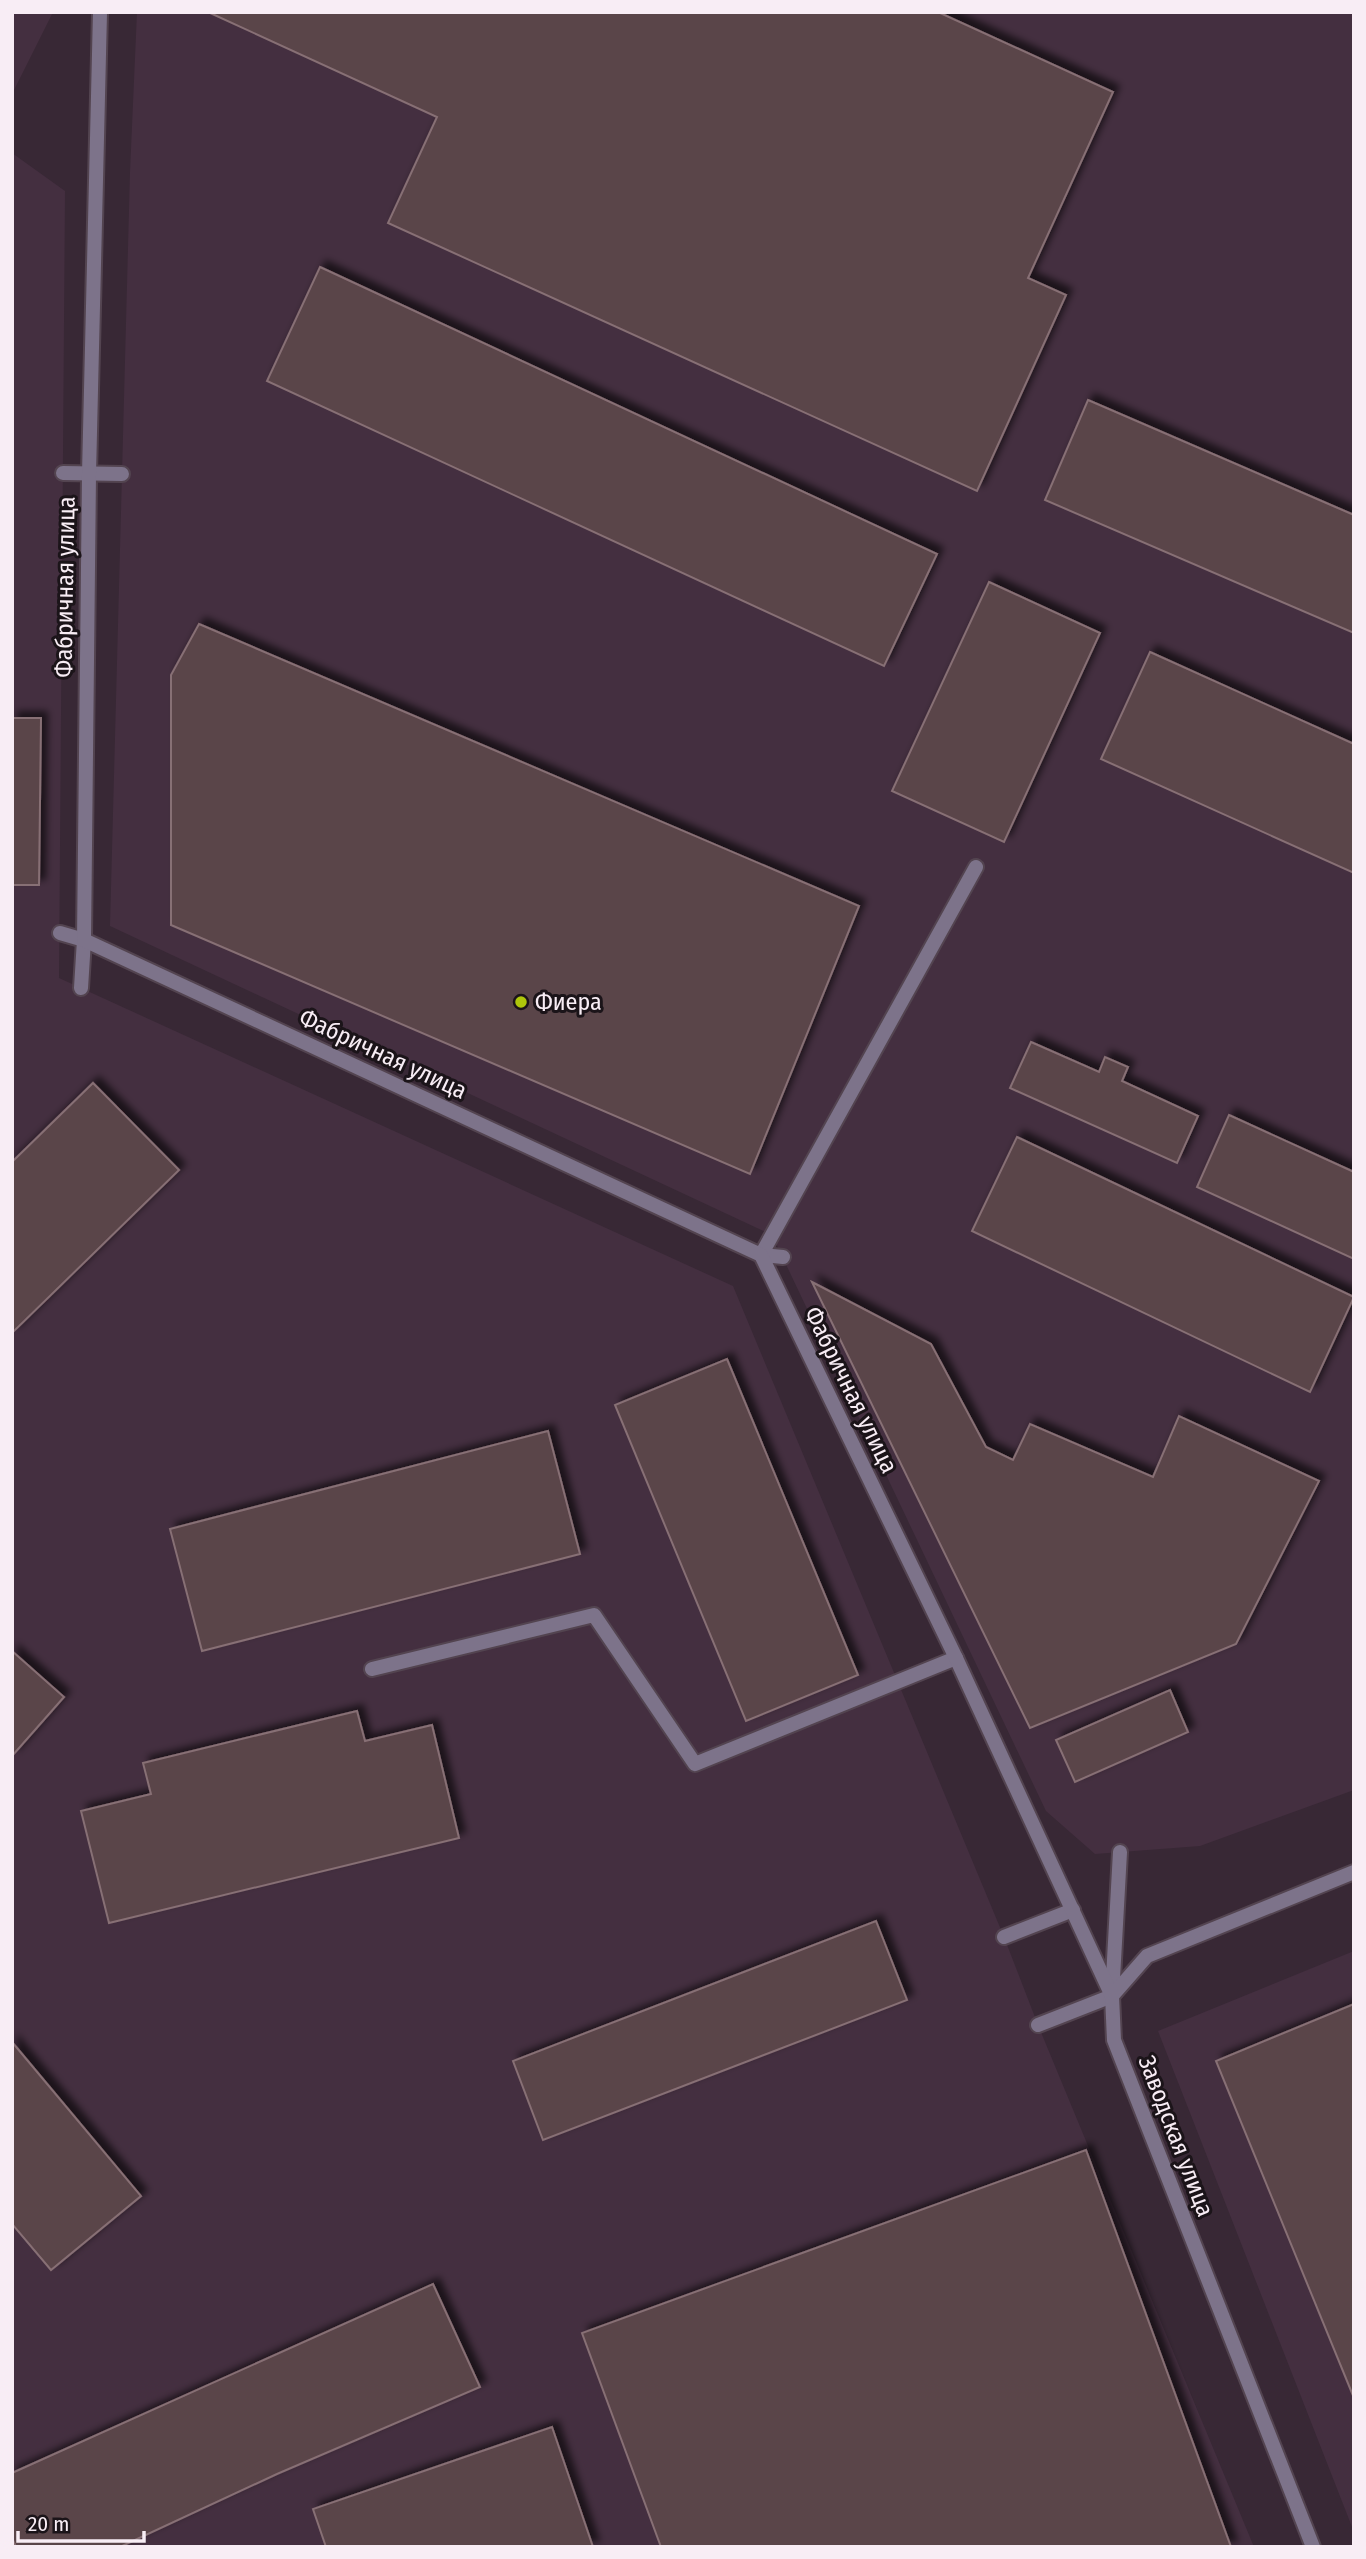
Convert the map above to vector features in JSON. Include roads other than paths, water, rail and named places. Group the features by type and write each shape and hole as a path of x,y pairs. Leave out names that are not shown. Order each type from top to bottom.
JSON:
{"street":[{"name":"Фабричная улица","path":"100,12 89,474 84,940 761,1255 956,1658 1112,1996"},
{"path":"63,473 122,474"},
{"path":"783,1257 761,1255 976,867"},
{"path":"60,933 84,940 81,988"},
{"path":"372,1669 594,1615 695,1764 956,1658"},
{"name":"Заводская улица","path":"1120,1852 1112,1996 1114,2040 1313,2547"},
{"path":"1038,2025 1112,1996 1147,1956 1354,1872"},
{"path":"1004,1937 1073,1910"}],"place":[{"name":"Фиера","path":"521,1002"}]}
